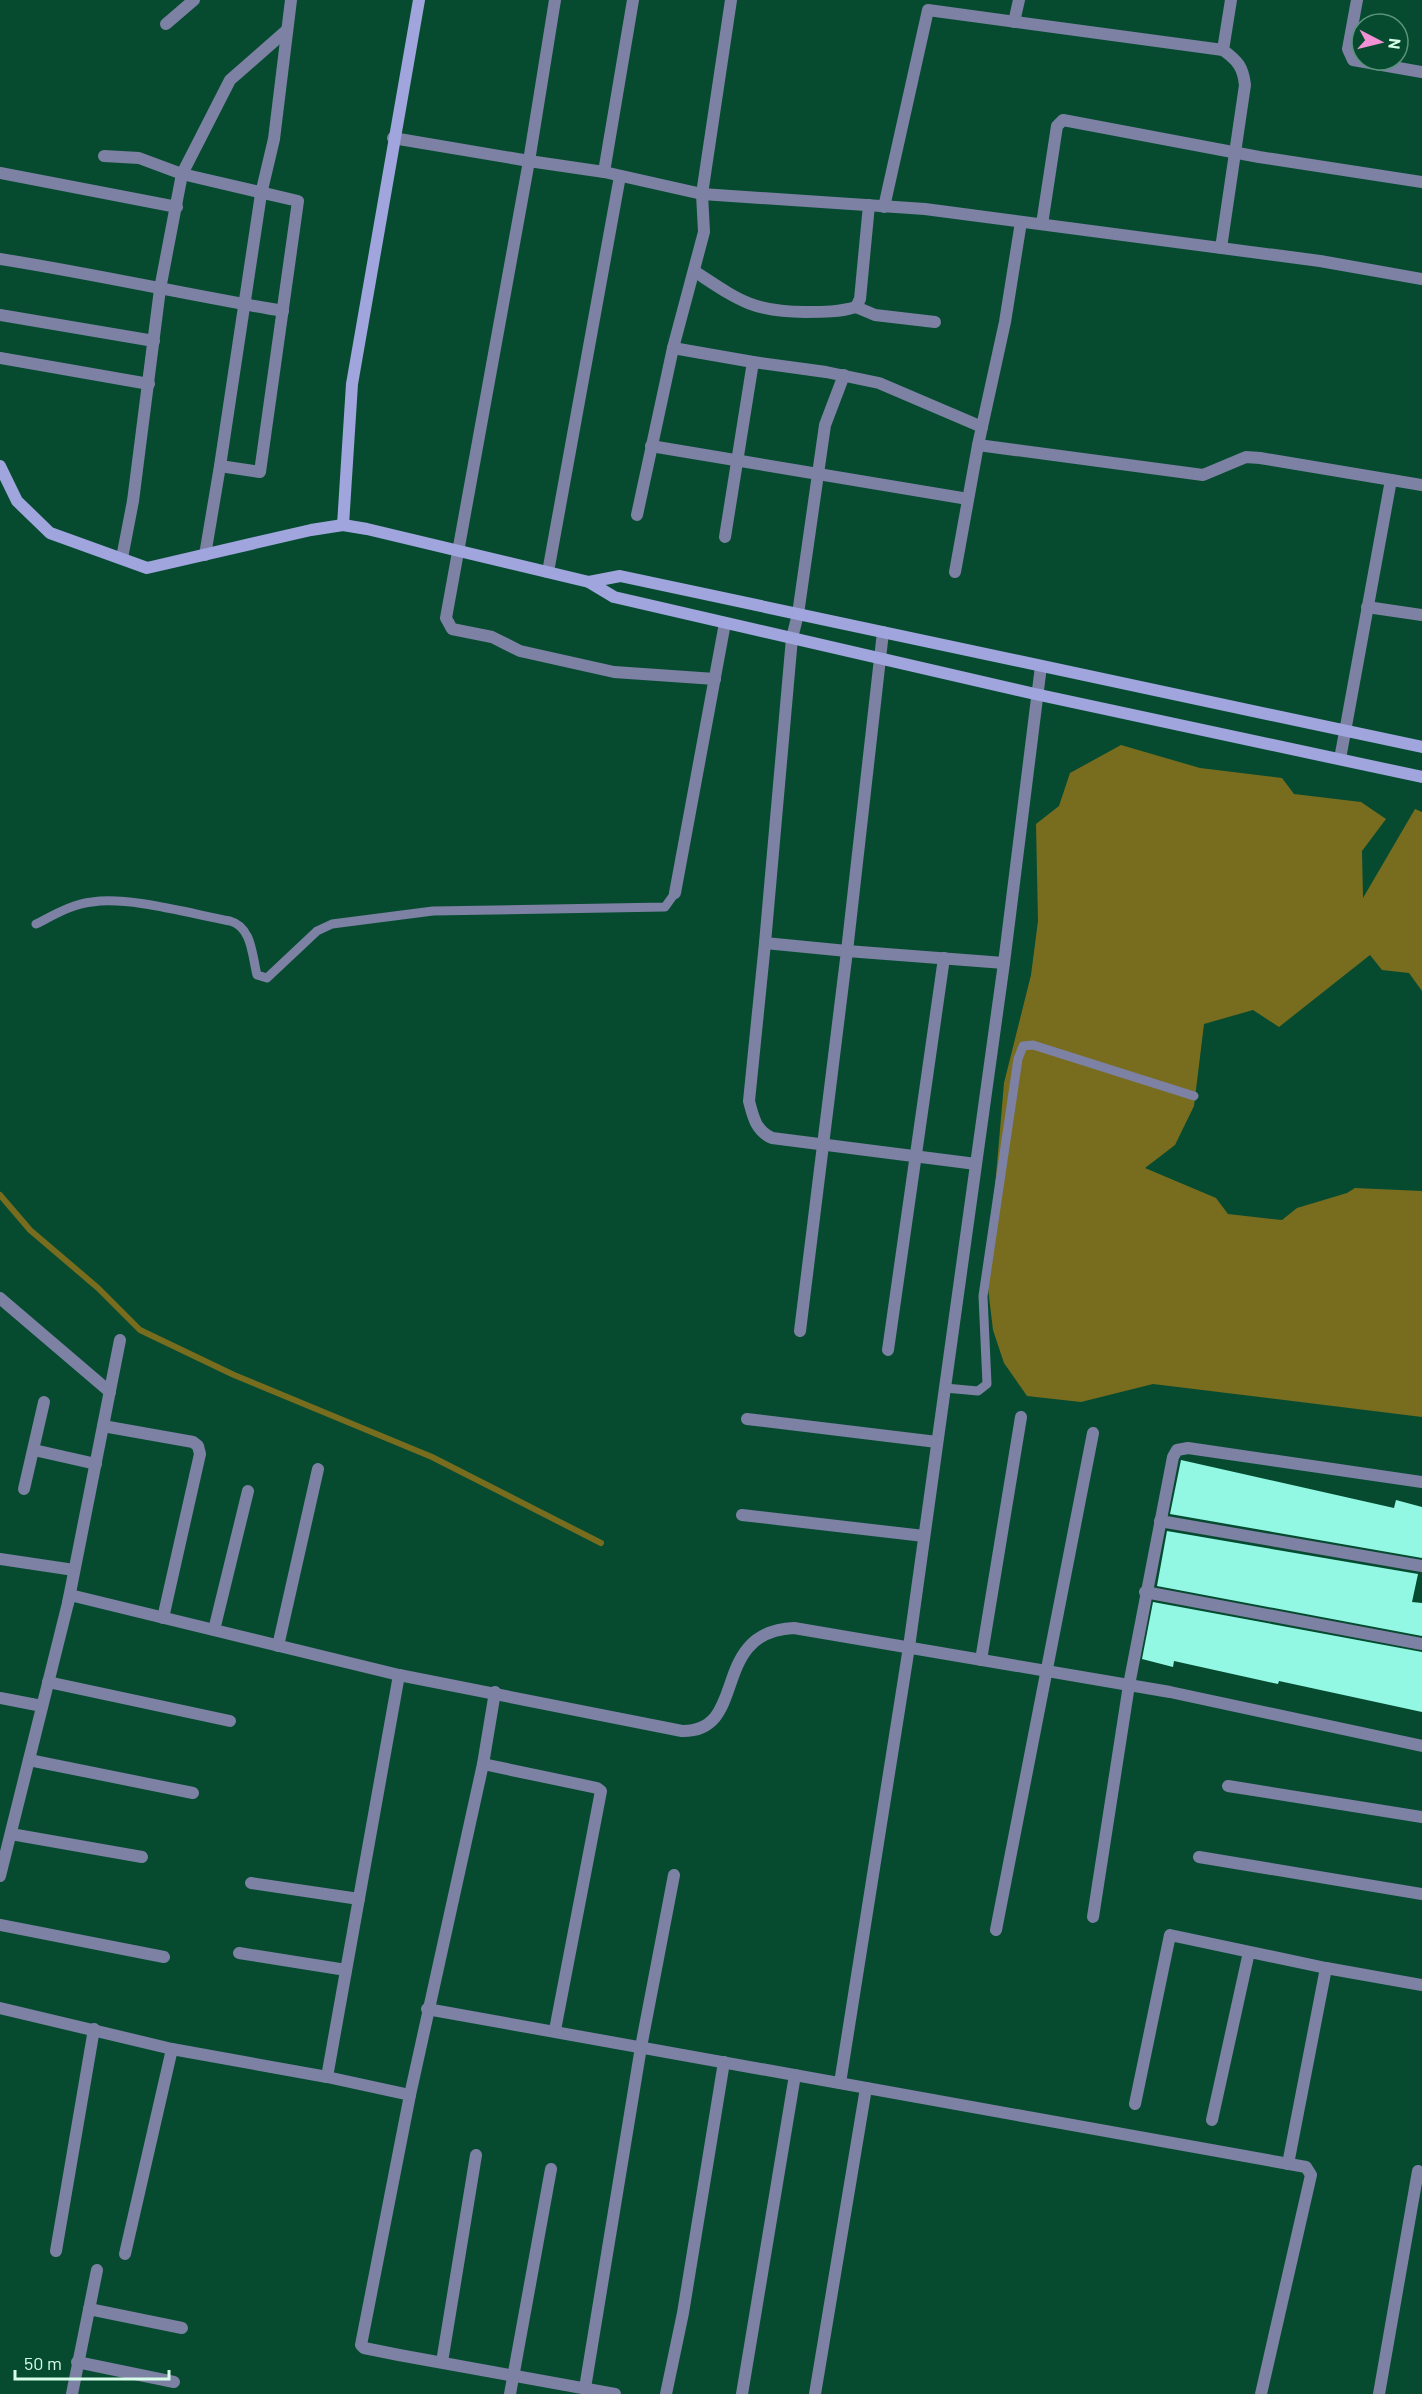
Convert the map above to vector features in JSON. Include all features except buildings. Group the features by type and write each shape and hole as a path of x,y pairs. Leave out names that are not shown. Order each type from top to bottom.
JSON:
{"street":[{"path":"166,24 194,0"},
{"path":"205,555 261,194 274,139 289,0"},
{"path":"343,525 352,384 393,138 419,0"},
{"path":"555,0 529,161 446,618 452,629 492,637 520,651 614,672 715,679"},
{"path":"604,172 633,0"},
{"path":"637,515 673,348 704,232 702,194 731,0"},
{"path":"1014,22 1019,0"},
{"path":"1223,50 1231,0"},
{"path":"1357,0 1348,49 1349,56 1353,60 1422,72"},
{"path":"884,207 928,5 1014,22 1223,50 1239,61 1244,71 1245,85 1221,248"},
{"path":"122,558 133,501 160,290 182,174 230,80 287,30"},
{"path":"1042,224 1057,126 1063,120 1234,152 1422,182"},
{"path":"393,138 604,172 702,194 884,207 1042,224 1320,261 1422,279"},
{"path":"104,156 139,158 182,174 298,201 260,471 220,466"},
{"path":"0,173 177,207"},
{"path":"548,572 620,176"},
{"path":"856,307 860,298 869,206"},
{"path":"955,572 978,445 1005,322 1021,222"},
{"path":"0,259 92,274 160,290 283,311"},
{"path":"694,271 726,291 764,310 813,312 843,311 856,307 875,315 935,322"},
{"path":"0,315 154,341"},
{"path":"673,348 844,375 879,383 982,427"},
{"path":"0,358 149,384"},
{"path":"725,537 753,362"},
{"path":"844,375 825,425 798,614 792,638 750,1083 752,1112 763,1134 772,1138 976,1164"},
{"path":"978,445 1192,475 1203,475 1246,456 1422,485"},
{"path":"651,446 968,499"},
{"path":"0,466 17,501 50,532 147,568 310,530 343,525 589,582 614,597 878,659 1422,777"},
{"path":"1340,759 1391,480"},
{"path":"589,582 620,576 1422,747"},
{"path":"1367,607 1422,615"},
{"path":"675,892 725,623"},
{"path":"800,1331 825,1144 878,659 883,632"},
{"path":"840,2083 909,1647 1004,963 1035,694 1041,666"},
{"path":"765,943 1004,963"},
{"path":"888,1350 944,958"},
{"path":"0,1299 110,1392"},
{"path":"67,1607 120,1340"},
{"path":"24,1489 44,1402"},
{"path":"981,1660 1021,1418"},
{"path":"747,1419 937,1442"},
{"path":"103,1426 193,1442 198,1446 201,1454 163,1618"},
{"path":"996,1930 1093,1433"},
{"path":"1093,1917 1145,1592 1173,1457 1182,1448 1422,1482"},
{"path":"34,1450 96,1464"},
{"path":"278,1646 318,1469"},
{"path":"214,1630 248,1491"},
{"path":"742,1515 924,1536"},
{"path":"1160,1521 1422,1566"},
{"path":"0,1559 74,1570"},
{"path":"1145,1592 1422,1644"},
{"path":"0,1876 70,1595 399,1676 495,1692 694,1731 703,1728 722,1708 728,1697 738,1660 744,1651 757,1640 772,1632 794,1628 1129,1685 1422,1746"},
{"path":"327,2077 399,1676"},
{"path":"48,1682 230,1721"},
{"path":"495,1692 483,1764 427,2009 361,2344 364,2348 615,2394"},
{"path":"0,1698 42,1706"},
{"path":"29,1760 193,1793"},
{"path":"483,1764 597,1788 601,1791 555,2030"},
{"path":"1228,1786 1422,1817"},
{"path":"10,1834 142,1857"},
{"path":"1199,1857 1422,1894"},
{"path":"585,2388 641,2047 674,1875"},
{"path":"251,1883 359,1899"},
{"path":"0,1925 164,1957"},
{"path":"1135,2104 1170,1935 1326,1968 1422,1985"},
{"path":"1212,2120 1249,1952"},
{"path":"239,1953 346,1970"},
{"path":"1288,2164 1326,1968"},
{"path":"0,2008 172,2049 327,2077 410,2096"},
{"path":"427,2009 555,2030 1306,2167 1311,2175 1261,2394"},
{"path":"56,2251 94,2029"},
{"path":"125,2254 172,2049"},
{"path":"666,2394 684,2313 724,2062"},
{"path":"742,2394 795,2075"},
{"path":"815,2394 866,2088"},
{"path":"442,2362 476,2155"},
{"path":"510,2394 551,2169"},
{"path":"1380,2394 1418,2171"},
{"path":"72,2394 97,2270"},
{"path":"89,2309 182,2328"},
{"path":"77,2362 174,2382"}],"lane":[{"path":"36,924 61,911 81,905 115,901 230,921 240,924 246,930 257,975 267,978 316,931 332,924 433,911 665,907 675,892"},
{"path":"945,1388 978,1391 987,1384 982,1296 1018,1059 1023,1046 1033,1045 1194,1096"}],"shaded area":[{"path":"1121,745 1200,768 1282,778 1294,794 1361,802 1386,819 1362,851 1363,898 1415,809 1422,812 1422,991 1409,973 1382,970 1370,955 1279,1027 1253,1010 1204,1024 1194,1106 1175,1145 1145,1168 1216,1198 1228,1214 1282,1220 1297,1208 1347,1193 1355,1188 1422,1191 1422,1417 1153,1384 1081,1402 1027,1396 1004,1363 993,1330 987,1280 1004,1083 1031,975 1038,921 1036,824 1059,806 1070,773"}],"waterway":[{"path":"0,1195 30,1230 98,1288 140,1330 234,1375 432,1457 601,1543"}]}
